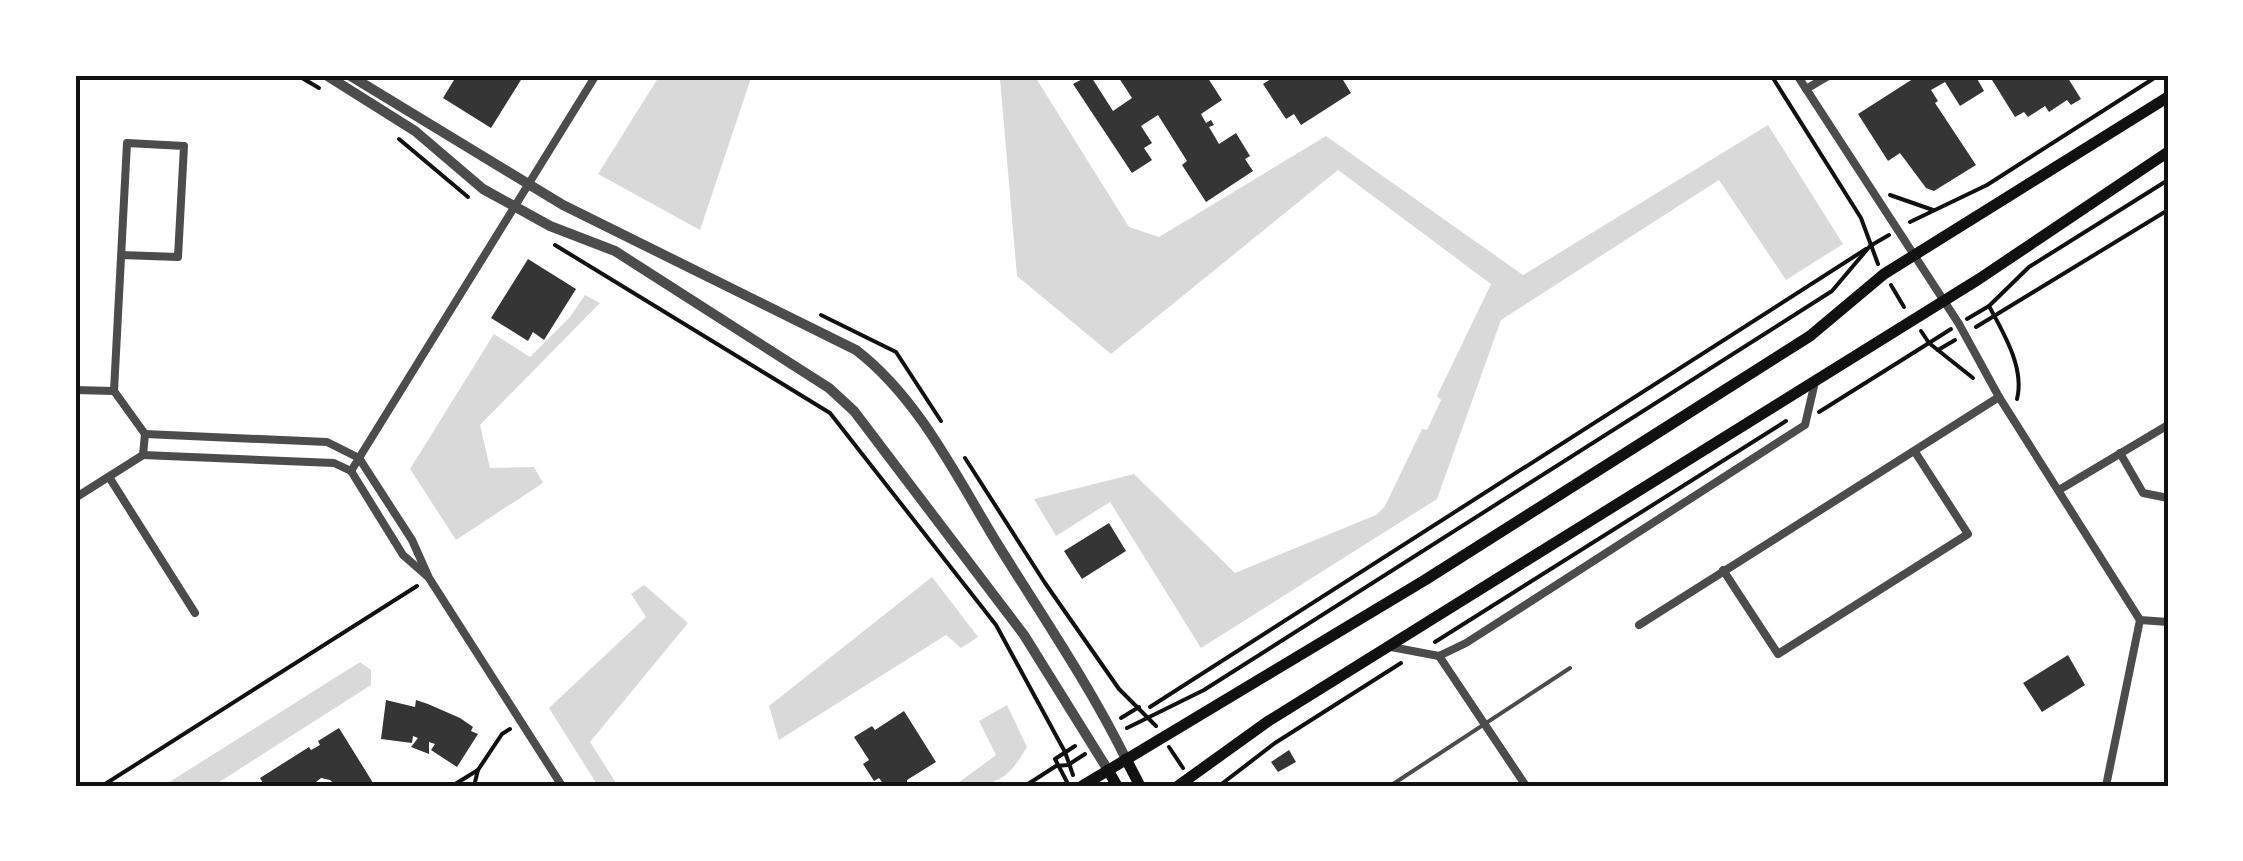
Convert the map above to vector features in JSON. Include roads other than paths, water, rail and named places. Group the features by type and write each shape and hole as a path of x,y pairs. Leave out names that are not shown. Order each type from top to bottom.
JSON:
{"main road":[{"path":"1082,786 1425,580 1794,346 1884,274 2168,96"},
{"path":"1178,786 1267,722 1943,301 2168,152"},
{"path":"1126,759 1140,786"},
{"path":"1108,770 1117,786"}],"street":[{"path":"326,75 415,131 484,189 550,226 615,251 829,388 854,411 1024,634 1108,770"},
{"path":"349,75 580,214 856,350 880,368 900,389 970,500 1126,759"},
{"path":"351,472 596,75"},
{"path":"1797,75 1943,301 2140,620 2106,786"},
{"path":"1806,89 1830,75"},
{"path":"121,255 178,258 184,146 127,143 121,255 114,392 145,434 143,455"},
{"path":"1439,656 1805,425 1816,378"},
{"path":"75,390 114,392"},
{"path":"1639,625 1999,397"},
{"path":"2059,490 2168,425"},
{"path":"145,434 327,442 359,458 412,540 429,578 562,786"},
{"path":"1723,570 1778,654 1968,534 1916,452"},
{"path":"2120,454 2143,492 2168,498"},
{"path":"75,498 143,455 334,464 351,472 403,555 429,578"},
{"path":"108,477 196,613"},
{"path":"2140,620 2168,622"},
{"path":"1387,647 1422,650 1439,656 1526,786"}],"lane":[{"path":"1390,786 1570,668"}]}
